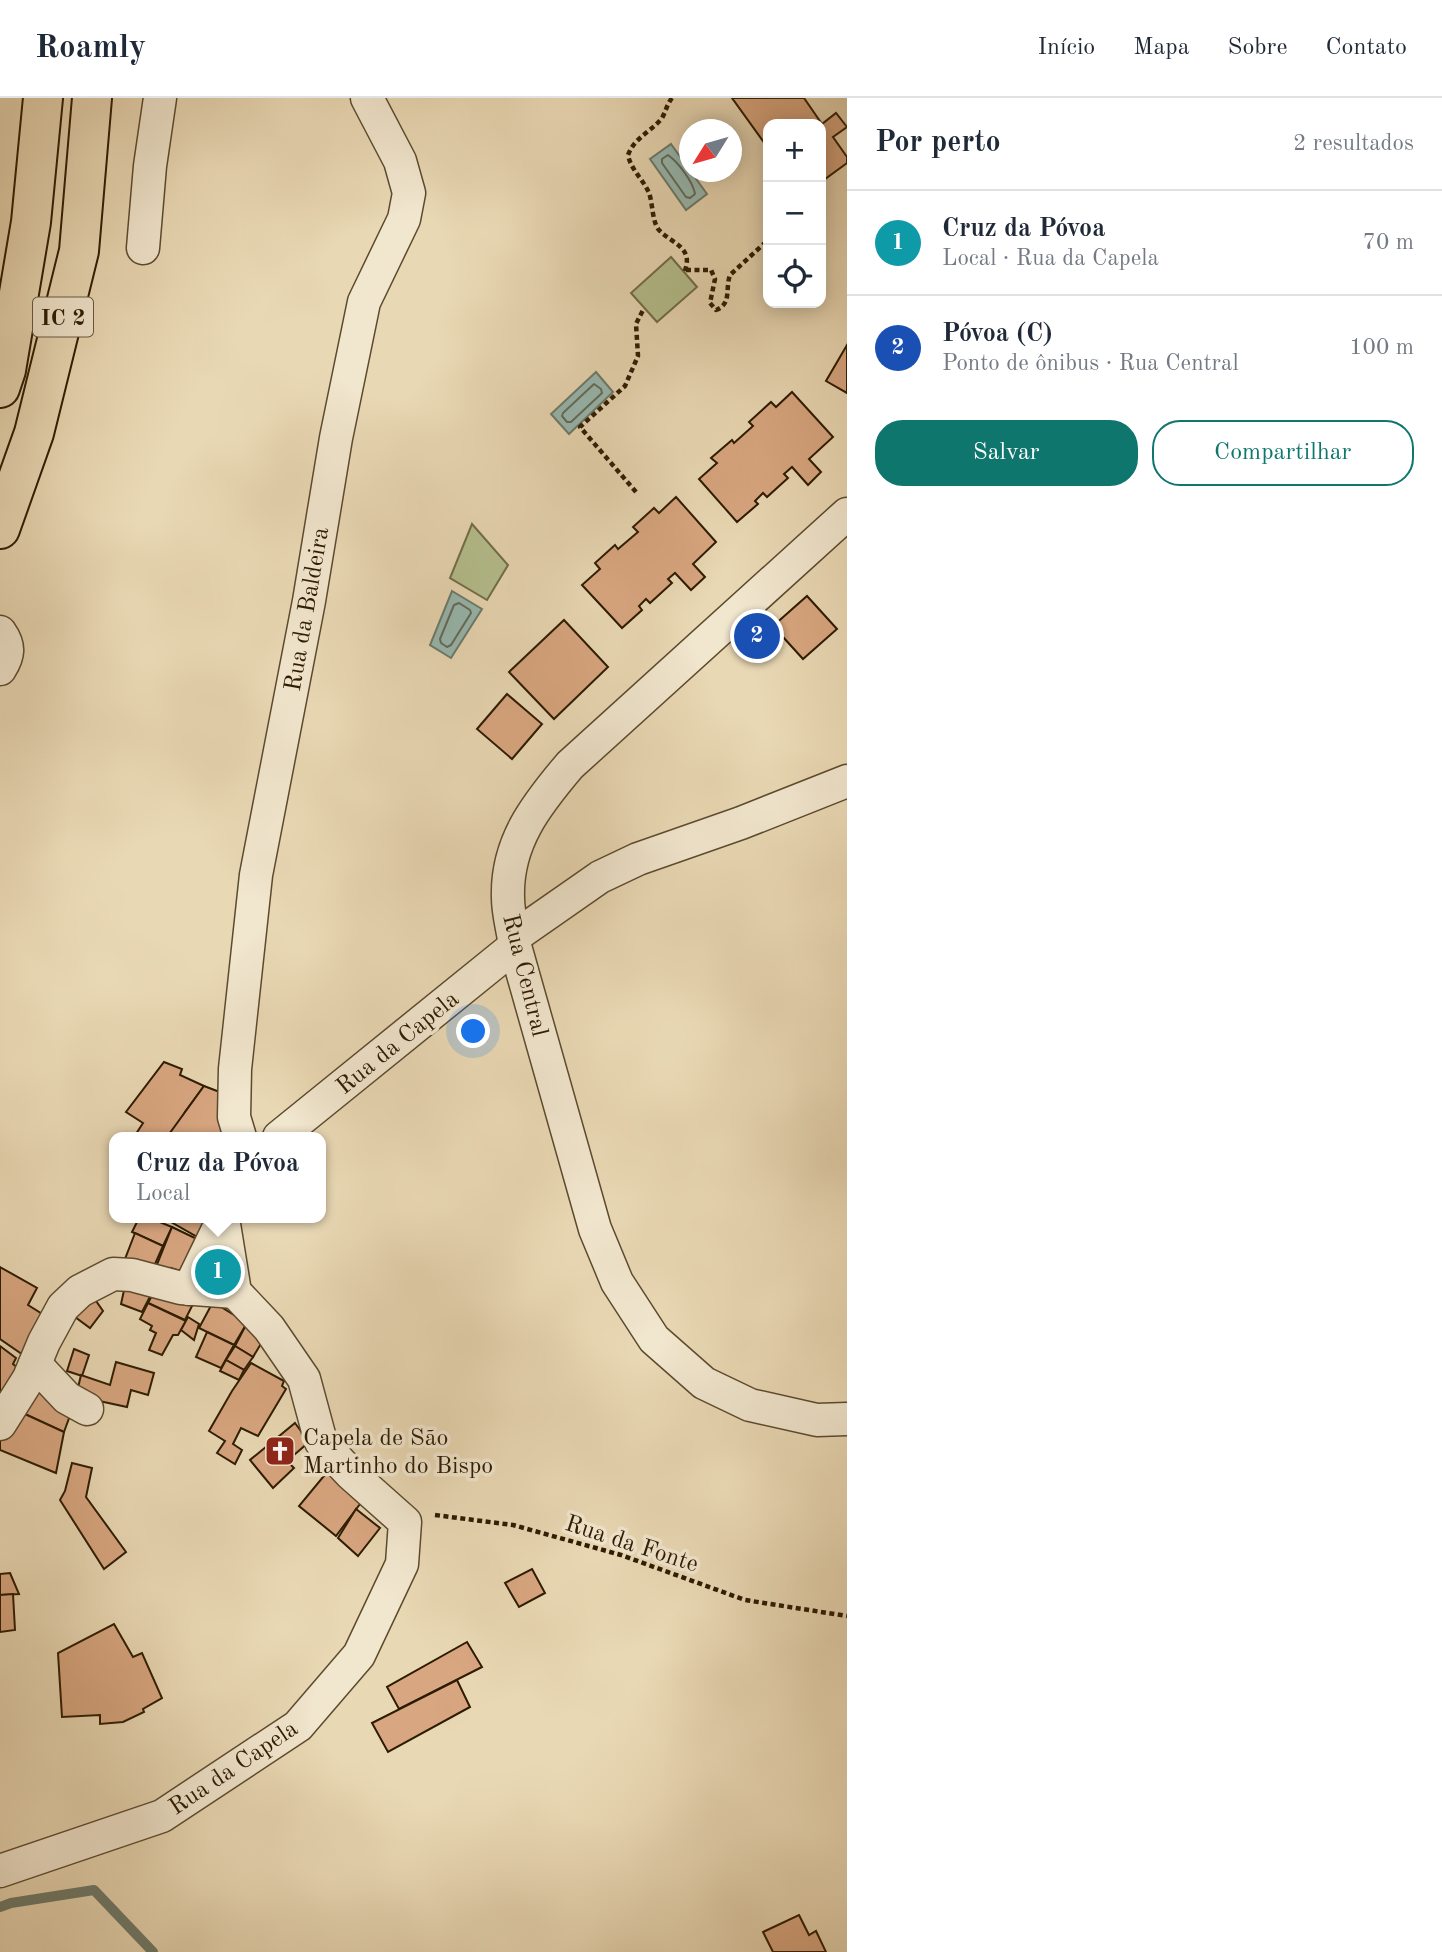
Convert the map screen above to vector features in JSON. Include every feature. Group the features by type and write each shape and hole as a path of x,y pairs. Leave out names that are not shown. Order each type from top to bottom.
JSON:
{"highway":[{"name":"IC 2","path":"0,388 31,222 43,98"},
{"name":"IC 2","path":"0,529 34,433 79,251 92,98"},
{"path":"86,164 108,98"}],"street":[{"path":"143,248 150,166 160,98"},
{"name":"Rua da Baldeira","path":"238,1132 234,1117 235,1069 256,875 309,601 336,438 364,302 404,219 409,193 400,161 368,98"},
{"name":"Rua Central","path":"847,514 570,765 525,823 512,859 508,898 515,942 595,1229 617,1282 654,1339 704,1383 750,1405 817,1420 847,1419"},
{"path":"0,632 7,642 8,653 0,669"},
{"name":"Rua da Capela","path":"285,1132 515,942 600,877 638,859 847,781"},
{"path":"189,1289 221,1223"},
{"path":"224,1223 234,1292 269,1328 304,1379 321,1442 351,1474 405,1521"},
{"path":"0,1424 29,1378 63,1307 79,1291 113,1274 132,1275 189,1289 234,1292"},
{"path":"35,1364 67,1398 87,1409"},
{"name":"Rua da Capela","path":"0,1871 162,1816 298,1726 359,1655 402,1564 405,1521"}],"path":[{"path":"672,98 663,117 637,139 628,155 629,162 649,195 659,230 682,247 685,271 706,268 714,274 716,279 710,303 716,310 725,305 728,281 734,269 763,245"},
{"path":"636,492 580,427 625,387 638,356 636,329 644,308"},
{"name":"Rua da Fonte","path":"405,1521 440,1514 513,1525 621,1555 745,1600 847,1616"}],"green space":[{"path":"671,257 697,287 657,322 631,293"},
{"path":"472,524 508,565 487,600 450,578"}],"water":[{"path":"671,144 679,155 679,182 698,182 707,194 686,210 650,159"},
{"path":"596,372 613,392 569,434 551,414"},
{"path":"452,591 482,609 451,658 430,645"}],"building":[{"path":"732,98 804,98 819,119 763,119 763,141"},
{"path":"836,113 847,127 833,137 847,157 847,163 826,178 826,121"},
{"path":"847,345 847,393 826,381"},
{"path":"792,392 833,437 809,459 821,472 808,485 792,467 784,474 788,478 767,497 763,493 755,501 758,504 737,522 699,479 717,463 711,458 753,426 749,422 771,402 776,407"},
{"path":"676,497 716,542 693,564 705,577 691,590 675,573 668,579 672,583 650,603 646,599 639,606 642,610 622,628 582,585 600,569 595,563 615,545 618,549 638,532 633,527 654,508 659,513"},
{"path":"807,596 837,629 803,659 773,626"},
{"path":"564,620 608,667 554,719 509,672"},
{"path":"507,694 542,724 512,759 477,729"},
{"path":"164,1062 182,1069 180,1075 204,1086 185,1112 175,1132 137,1132 143,1123 126,1112"},
{"path":"204,1086 225,1094 231,1132 171,1132"},
{"path":"136,1223 162,1223 172,1227 163,1246 132,1232"},
{"path":"173,1223 206,1223 201,1239"},
{"path":"172,1227 199,1240 183,1272 171,1268 168,1277 154,1272"},
{"path":"135,1233 163,1246 152,1271 125,1259"},
{"path":"0,1267 37,1288 28,1305 47,1317 29,1359 0,1339"},
{"path":"126,1281 155,1287 142,1312 121,1304"},
{"path":"156,1288 193,1304 185,1320 148,1303"},
{"path":"94,1298 103,1311 90,1328 71,1314"},
{"path":"213,1302 247,1323 234,1345 199,1328"},
{"path":"148,1303 186,1321 178,1335 173,1335 162,1355 149,1350 156,1333 150,1330 152,1326 140,1319"},
{"path":"188,1317 199,1324 194,1340 181,1330"},
{"path":"247,1323 265,1337 253,1357 235,1346"},
{"path":"207,1332 234,1345 221,1368 196,1357"},
{"path":"0,1346 16,1358 13,1364 24,1373 8,1400 0,1394"},
{"path":"235,1346 253,1357 244,1370 226,1360"},
{"path":"74,1349 89,1355 82,1376 67,1371"},
{"path":"226,1360 244,1370 239,1380 220,1371"},
{"path":"116,1362 154,1373 148,1395 131,1390 127,1407 76,1396 81,1375 110,1385"},
{"path":"251,1363 284,1381 282,1386 286,1389 258,1436 241,1428 233,1444 242,1450 235,1464 217,1453 225,1441 209,1431"},
{"path":"41,1383 72,1410 64,1432 16,1410"},
{"path":"14,1409 64,1432 56,1473 0,1450 0,1434"},
{"name":"Capela de São Martinho do Bispo","path":"295,1423 309,1442 287,1461 294,1468 273,1488 250,1460"},
{"path":"72,1463 92,1468 86,1497 126,1552 104,1569 60,1500"},
{"path":"328,1471 363,1500 336,1536 299,1506"},
{"path":"356,1509 380,1528 358,1556 338,1538"},
{"path":"532,1569 545,1593 519,1607 505,1583"},
{"path":"10,1573 19,1594 0,1595 0,1574"},
{"path":"13,1594 15,1630 0,1632 0,1595"},
{"path":"114,1624 133,1657 142,1653 162,1698 143,1709 144,1712 123,1722 100,1724 100,1715 62,1717 58,1653"},
{"path":"467,1642 482,1667 399,1709 387,1687"},
{"path":"457,1680 470,1707 388,1752 372,1723"},
{"path":"799,1915 809,1935 816,1931 826,1952 773,1952 763,1932"}],"waterway":[{"path":"0,1907 94,1890 153,1952"}],"place":[{"name":"Póvoa (C)","path":"757,636"},
{"name":"Cruz da Póvoa","path":"218,1272"},
{"name":"Capela de São Martinho do Bispo","path":"280,1451"}]}
